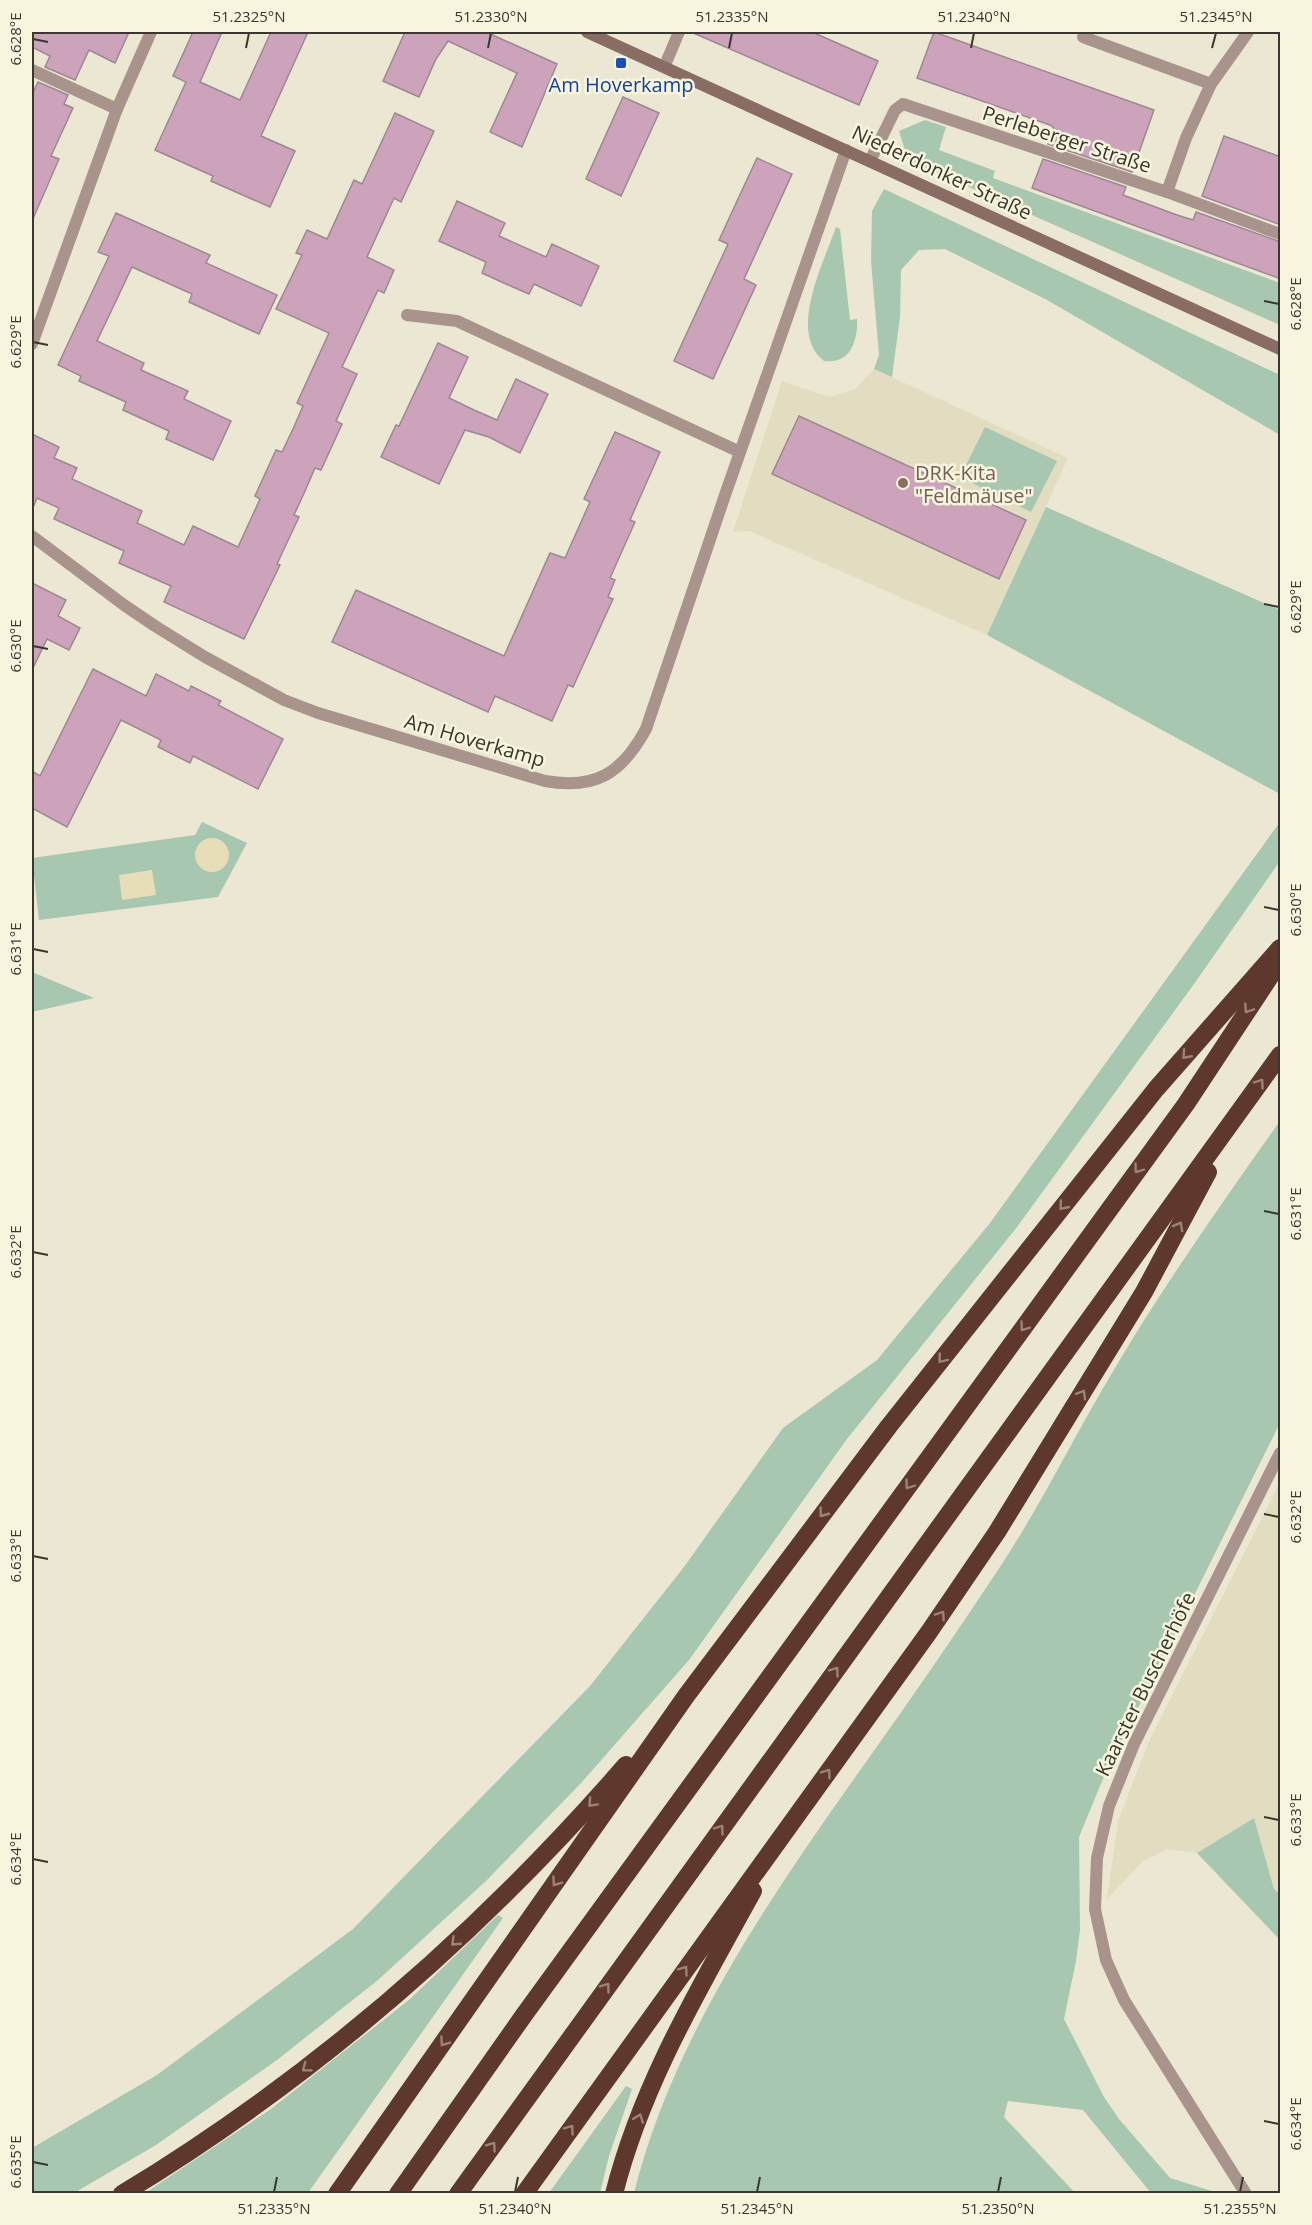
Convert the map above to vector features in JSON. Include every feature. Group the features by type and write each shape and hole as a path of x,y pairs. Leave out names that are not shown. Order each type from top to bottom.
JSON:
{"highway":[{"path":"337,2193 686,1696 889,1426 1156,1089 1281,948"},
{"path":"398,2193 538,1996 1186,1104 1281,960"},
{"path":"458,2193 1281,1054"},
{"path":"524,2193 929,1632 997,1532 1144,1292 1240,1112"},
{"path":"122,2193 233,2123 406,1988 500,1900 610,1783 686,1696"},
{"path":"614,2193 621,2166 644,2105 676,2034 792,1820"}],"street":[{"path":"32,344 117,109 151,32"},
{"name":"Niederdonker Straße","path":"587,32 665,65 1281,349"},
{"path":"665,65 679,32"},
{"path":"1085,32 1083,37 1211,84"},
{"path":"1167,192 1186,138 1211,84 1248,32"},
{"path":"32,70 117,109"},
{"name":"Perleberger Straße","path":"870,161 895,110 903,104 1167,192 1281,234"},
{"name":"Am Hoverkamp","path":"32,536 155,626 205,657 284,700 318,713 545,781 576,785 610,774 636,747 646,729 846,150"},
{"path":"407,315 457,321 740,452"},
{"name":"Kaarster Buscherhöfe","path":"1246,2193 1124,2000 1106,1960 1095,1909 1097,1858 1109,1806 1134,1744 1281,1453"}],"shaded area":[{"name":"DRK-Kita \"Feldmäuse\"","path":"874,369 1068,458 987,635 749,531 733,532 782,381 829,397 855,389"},
{"path":"1280,1482 1280,1895 1274,1889 1254,1818 1197,1853 1167,1849 1142,1862 1107,1899 1118,1821 1148,1743"}],"green space":[{"path":"925,120 946,127 939,150 995,171 993,178 1280,283 1280,325 908,160 899,131"},
{"path":"884,189 1280,375 1280,435 1047,300 945,249 919,250 901,270 900,317 892,377 874,369 879,355 871,261 872,211"},
{"path":"836,227 840,229 850,320 857,319 857,328 854,343 846,355 833,361 824,361 813,349 808,316 817,277"},
{"path":"985,427 1057,461 1031,512 960,477"},
{"path":"1046,507 1280,610 1280,794 987,635"},
{"path":"202,822 247,843 218,897 39,920 32,858 195,835"},
{"path":"1280,822 1280,861 1194,984 1017,1227 847,1439 689,1660 582,1782 487,1880 378,1980 277,2060 156,2145 74,2193 32,2193 32,2148 157,2075 353,1929 590,1686 684,1567 783,1428 877,1360 990,1223"},
{"path":"32,972 94,998 32,1012"},
{"path":"1280,1121 1280,1423 1105,1774 1079,1837 1080,1930 1064,2019 1104,2097 1119,2119 1170,2178 1218,2193 1151,2193 1083,2110 1008,2101 1004,2117 1075,2193 634,2193 651,2135 674,2078 700,2022 730,1968 796,1863 998,1570 1028,1522 1131,1341 1172,1277"},
{"path":"1254,1818 1274,1889 1280,1895 1280,1940 1197,1853"},
{"path":"498,1915 503,1918 308,2193 145,2193 271,2109 410,1999"},
{"path":"626,2086 632,2089 609,2156 600,2193 549,2193"}],"sand":[{"path":"212,838 224,843 229,855 224,867 212,872 200,867 195,855 200,843"},
{"path":"152,870 156,895 122,900 119,875"}],"building":[{"path":"32,32 129,32 115,63 89,50 75,80 45,67 50,56 32,47"},
{"path":"193,32 222,32 200,82 240,100 271,32 308,32 261,136 295,151 270,207 211,181 213,176 155,150 186,82 173,76"},
{"path":"405,32 486,32 557,64 522,147 490,132 517,73 448,41 436,59 419,97 383,81"},
{"path":"691,32 812,32 878,61 859,105"},
{"path":"934,32 1154,110 1132,172 1048,144 1054,128 1050,125 917,78"},
{"path":"38,82 68,95 64,104 73,108 51,156 59,159 32,221 32,95"},
{"path":"623,97 659,113 621,196 586,179"},
{"path":"395,113 434,131 401,202 394,198 367,257 394,270 384,293 378,290 342,367 357,374 336,421 342,424 321,470 315,468 294,515 299,517 277,564 280,565 244,639 164,602 171,586 119,563 124,551 54,519 59,508 37,498 32,510 32,434 59,447 54,458 77,468 72,479 142,511 137,523 184,545 193,526 238,547 260,499 255,496 276,450 282,452 303,406 297,403 329,333 276,309 302,255 296,253 307,230 327,239 354,180 362,184"},
{"path":"1224,136 1281,157 1281,225 1202,196"},
{"path":"757,158 792,174 744,279 756,285 713,379 674,361 728,244 719,240"},
{"path":"1043,159 1126,187 1123,195 1177,215 1193,220 1196,212 1281,242 1281,279 1032,188"},
{"path":"457,201 505,223 499,236 546,257 552,244 599,266 581,306 534,284 529,294 506,284 482,273 486,262 439,241"},
{"path":"116,213 210,255 206,263 277,295 259,334 189,302 192,294 132,267 97,341 144,363 141,370 188,391 184,399 231,421 213,460 166,439 169,431 123,410 126,402 79,381 81,376 58,365 109,256 98,252"},
{"path":"438,343 468,357 449,398 474,410 497,420 516,379 548,394 520,453 489,437 465,430 439,484 381,457 396,425 399,426"},
{"path":"799,416 1026,520 999,579 772,474"},
{"path":"615,432 660,452 630,520 635,522 610,578 615,580 608,597 613,599 573,687 568,685 552,721 495,696 488,712 332,642 356,590 504,656 550,553 565,558 590,502 584,499"},
{"path":"32,583 66,600 58,616 80,628 69,650 47,639 32,670"},
{"path":"93,669 146,696 156,674 189,691 191,686 221,701 218,705 283,739 258,789 193,756 190,763 158,747 161,740 121,720 67,827 32,808 32,771 40,776"}],"place":[{"name":"Am Hoverkamp","path":"621,63"},
{"name":"DRK-Kita \"Feldmäuse\"","path":"903,483"}]}
